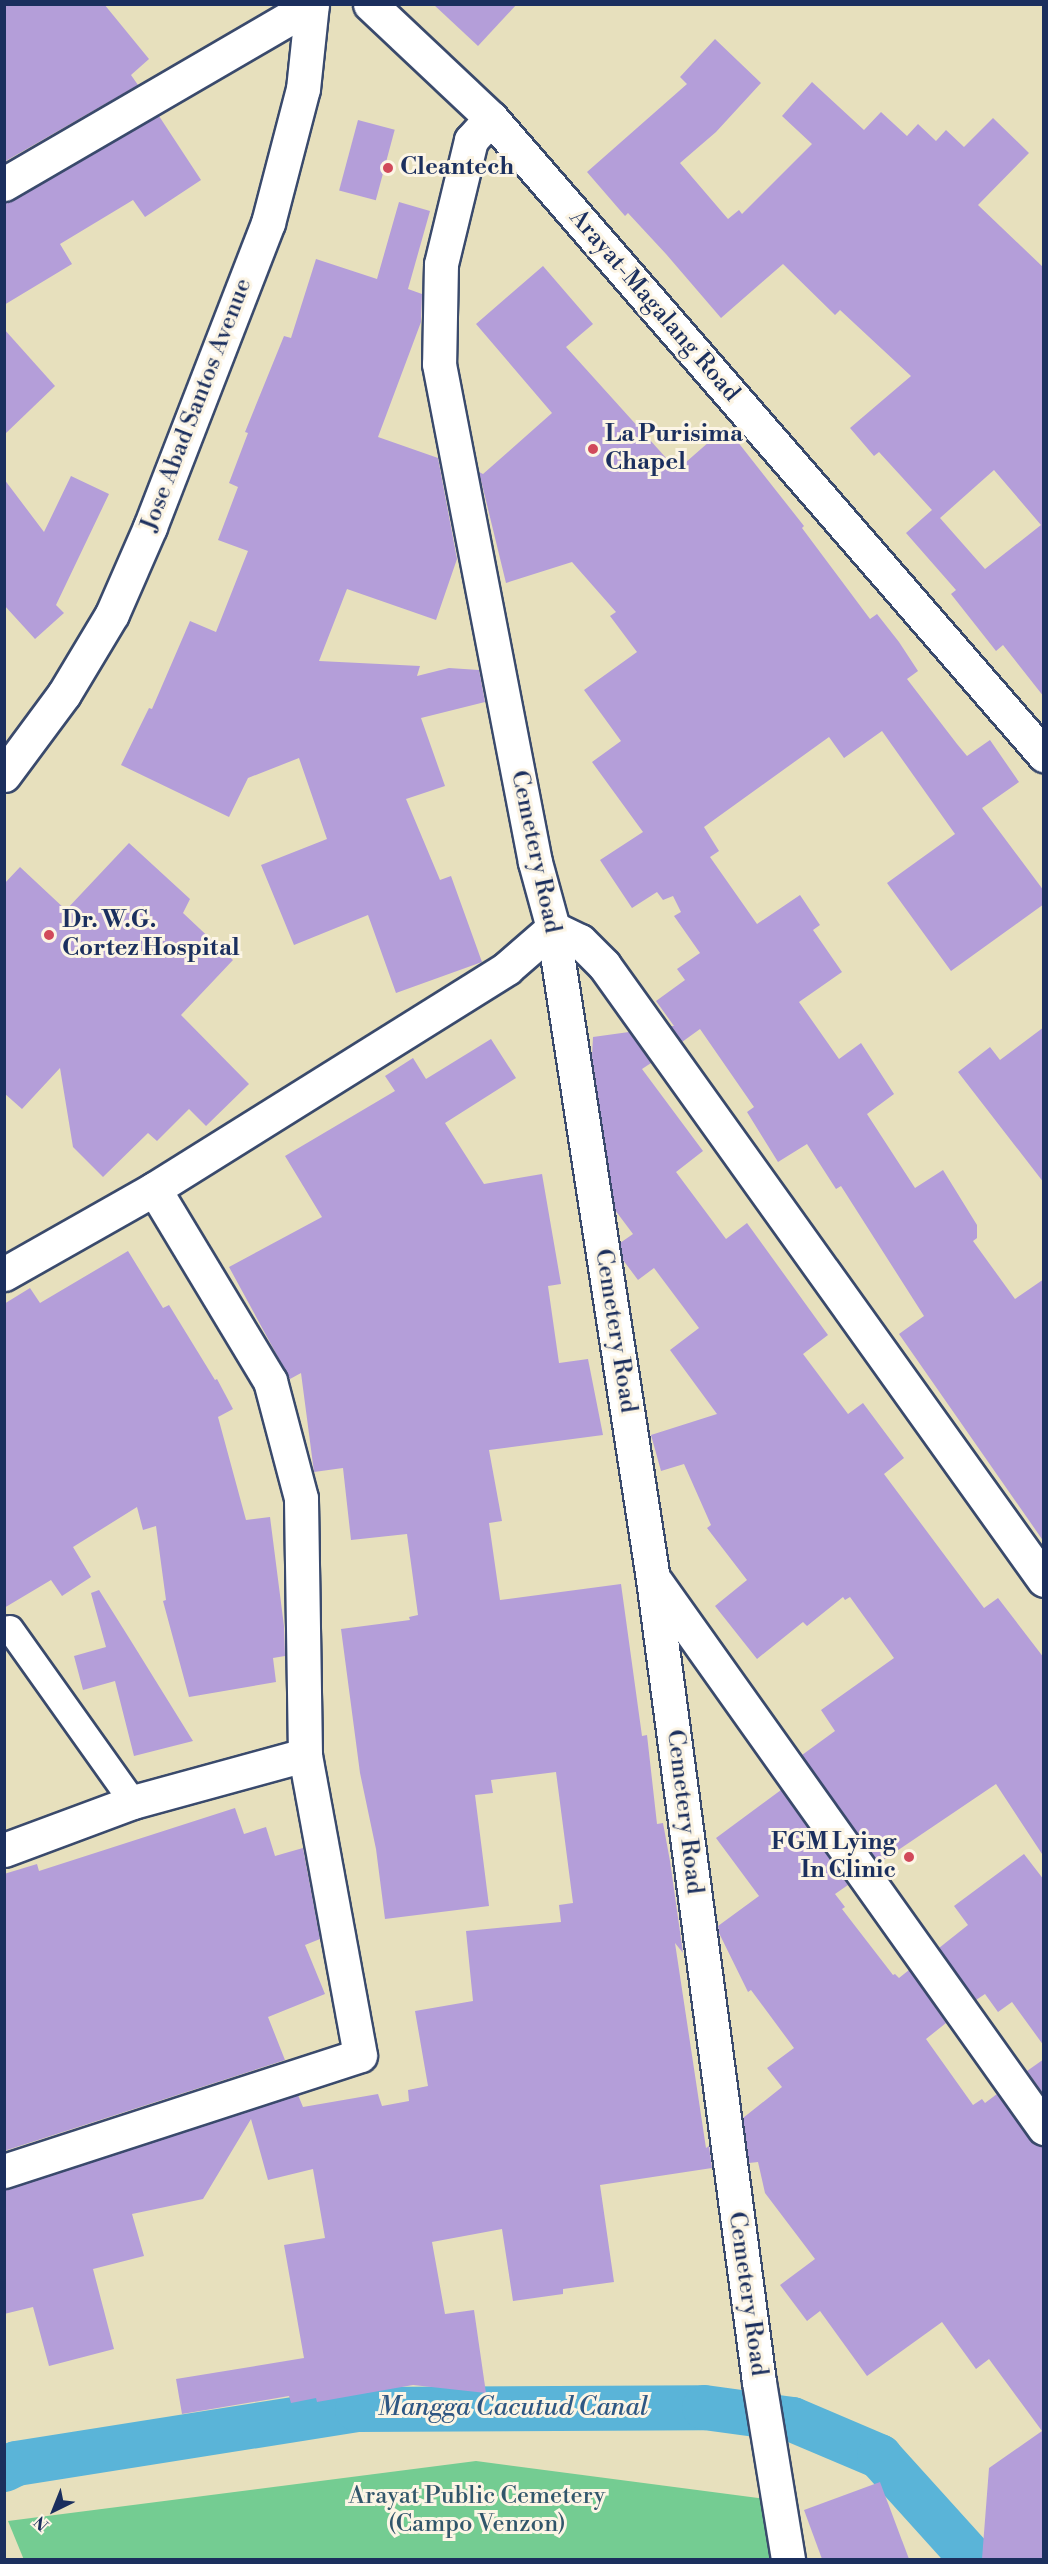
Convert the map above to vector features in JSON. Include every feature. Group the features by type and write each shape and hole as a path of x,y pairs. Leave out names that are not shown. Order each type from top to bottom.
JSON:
{"main road":[{"name":"Arayat-Magalang Road","path":"370,4 491,118 1044,755"},
{"path":"4,184 312,5"},
{"name":"Jose Abad Santos Avenue","path":"4,775 64,694 112,614 150,527 268,224 303,88 312,5"},
{"name":"Cemetery Road","path":"491,118 471,140 441,264 439,364 535,862 553,928 653,1579 759,2382 772,2474 788,2559"},
{"path":"4,1274 154,1190 507,968 553,928 580,941 604,965 1044,1580"},
{"path":"4,2171 360,2055 305,1755 301,1498 270,1381 154,1190"},
{"path":"653,1579 1044,2128"},
{"path":"4,1850 133,1802 305,1755"}],"lane":[{"path":"10,1629 133,1802"}],"green space":[{"name":"Arayat Public Cemetery (Campo Venzon)","path":"476,2461 773,2500 782,2559 24,2560 8,2521"}],"building":[{"path":"4,4 104,4 149,59 131,75 138,85 4,162"},
{"path":"433,4 517,4 478,46"},
{"path":"715,39 761,83 716,132 680,163 728,219 739,210 742,214 812,144 782,116 812,82 864,130 881,112 907,136 918,124 936,141 946,130 964,147 993,118 1029,153 978,205 1044,268 1044,697 1003,645 996,651 951,594 956,590 906,533 932,510 879,452 874,456 850,428 911,376 840,310 835,315 783,264 721,318 666,254 628,213 625,216 587,172 687,84 680,77","holes":["994,470 1041,525 985,569 940,518"]},
{"path":"159,116 201,180 145,217 133,200 60,244 72,264 4,305 4,203"},
{"path":"358,120 395,130 376,200 339,191"},
{"path":"399,202 430,211 408,289 422,294 421,322 378,437 438,458 457,559 436,620 347,589 319,661 420,666 417,676 449,668 479,670 485,702 421,718 445,786 406,799 440,880 451,876 482,962 396,993 368,915 294,945 261,865 327,839 299,758 248,778 229,817 121,765 149,708 152,709 190,621 216,632 248,551 218,540 238,487 229,483 248,433 245,432 284,336 291,338 316,259 377,279"},
{"path":"543,266 593,324 566,347 677,470 726,427 804,526 802,528 870,619 877,614 899,642 918,671 907,679 957,744 967,756 990,740 1019,782 982,808 1044,891 1044,904 951,971 887,883 955,834 882,731 844,758 829,737 704,827 719,851 710,857 757,924 800,895 820,925 813,930 842,972 799,1002 839,1059 861,1043 894,1094 867,1114 915,1188 943,1170 977,1225 977,1238 973,1241 1015,1299 1044,1279 1044,1542 899,1334 924,1316 841,1186 836,1189 807,1144 778,1162 747,1112 754,1107 700,1029 682,1042 671,1026 674,1026 656,1001 685,980 677,969 700,953 674,916 681,912 673,896 663,900 657,892 632,908 600,860 643,832 592,762 621,741 584,690 637,652 610,616 616,612 572,562 506,583 479,472 483,474 552,413 476,324"},
{"path":"4,329 55,386 4,435"},
{"path":"71,476 109,494 56,605 64,613 35,639 4,605 4,479 44,532"},
{"path":"129,843 190,899 183,913 233,960 181,1015 249,1084 206,1126 189,1109 157,1141 148,1133 103,1177 73,1147 60,1068 22,1109 4,1093 4,884 20,867 66,910"},
{"path":"1044,1027 1044,1183 958,1072 990,1047 1000,1060"},
{"path":"629,1032 651,1063 642,1069 703,1151 676,1172 726,1239 747,1223 828,1335 803,1354 848,1414 863,1403 904,1458 884,1474 984,1608 998,1598 1044,1658 1044,1857 996,1784 879,1863 802,1755 835,1731 821,1710 894,1658 850,1597 845,1600 843,1597 807,1626 803,1622 757,1659 715,1606 747,1580 707,1528 711,1525 684,1464 661,1471 651,1435 717,1414 670,1350 699,1328 654,1268 638,1280 623,1260 620,1243 633,1234 615,1210 592,1057 593,1037"},
{"path":"491,1039 516,1078 445,1123 484,1184 542,1174 561,1284 548,1286 559,1363 588,1359 603,1435 489,1450 502,1521 489,1523 500,1600 621,1584 642,1736 647,1735 657,1824 663,1823 670,1861 683,1953 675,1943 706,2148 709,2146 712,2168 600,2185 614,2282 563,2289 563,2294 513,2301 502,2229 432,2242 445,2314 474,2310 486,2393 413,2385 317,2402 316,2398 291,2403 289,2396 182,2414 176,2379 304,2358 284,2245 325,2238 313,2169 268,2180 251,2119 203,2199 132,2214 144,2256 93,2269 114,2349 49,2366 33,2307 4,2314 4,2189 298,2095 303,2107 378,2094 382,2106 409,2101 408,2090 428,2086 415,2011 473,2001 466,1931 561,1922 559,1905 573,1903 556,1772 491,1780 493,1793 475,1795 489,1906 385,1919 376,1849 360,1773 341,1629 410,1620 409,1617 418,1615 407,1534 351,1540 343,1468 314,1472 301,1373 290,1379 229,1267 322,1217 285,1156 395,1091 385,1076 413,1058 426,1079"},
{"path":"128,1251 163,1308 169,1305 215,1380 217,1379 233,1409 218,1417 246,1520 270,1517 284,1626 285,1656 273,1658 276,1682 189,1697 163,1601 166,1600 156,1526 143,1530 137,1507 73,1547 91,1577 62,1596 51,1580 4,1608 4,1304 30,1288 40,1303"},
{"path":"99,1590 193,1741 134,1756 115,1681 83,1690 74,1656 106,1647 91,1593"},
{"path":"781,1790 848,1885 835,1894 845,1907 842,1909 893,1975 899,1978 909,1970 946,2023 926,2039 973,2105 982,2099 985,2103 997,2094 1029,2139 1044,2146 1044,2559 982,2559 989,2468 1042,2431 989,2359 976,2369 942,2322 867,2376 820,2311 807,2321 780,2285 815,2259 765,2193 758,2162 749,2163 743,2118 782,2087 767,2068 794,2048 751,1990 748,1992 719,1933 718,1926 759,1896 716,1838"},
{"path":"235,1808 244,1834 266,1827 275,1856 303,1848 320,1939 305,1945 325,1994 268,2017 285,2060 4,2151 4,1874 37,1864 39,1871"},
{"path":"1024,1854 1044,1880 1044,2046 1012,2002 998,2012 985,1994 976,2000 939,1948 968,1925 954,1906"},
{"path":"1044,2059 1044,2095 1027,2071"},
{"path":"880,2482 909,2559 822,2559 804,2510"}],"waterway":[{"name":"Mangga Cacutud Canal","path":"4,2469 16,2463 357,2409 704,2407 792,2419 879,2456 973,2560"}],"place":[{"name":"Cleantech","path":"388,168"},
{"name":"La Purisima Chapel","path":"593,449"},
{"name":"Dr. W.G. Cortez Hospital","path":"49,935"},
{"name":"FGM Lying In Clinic","path":"909,1857"}]}
